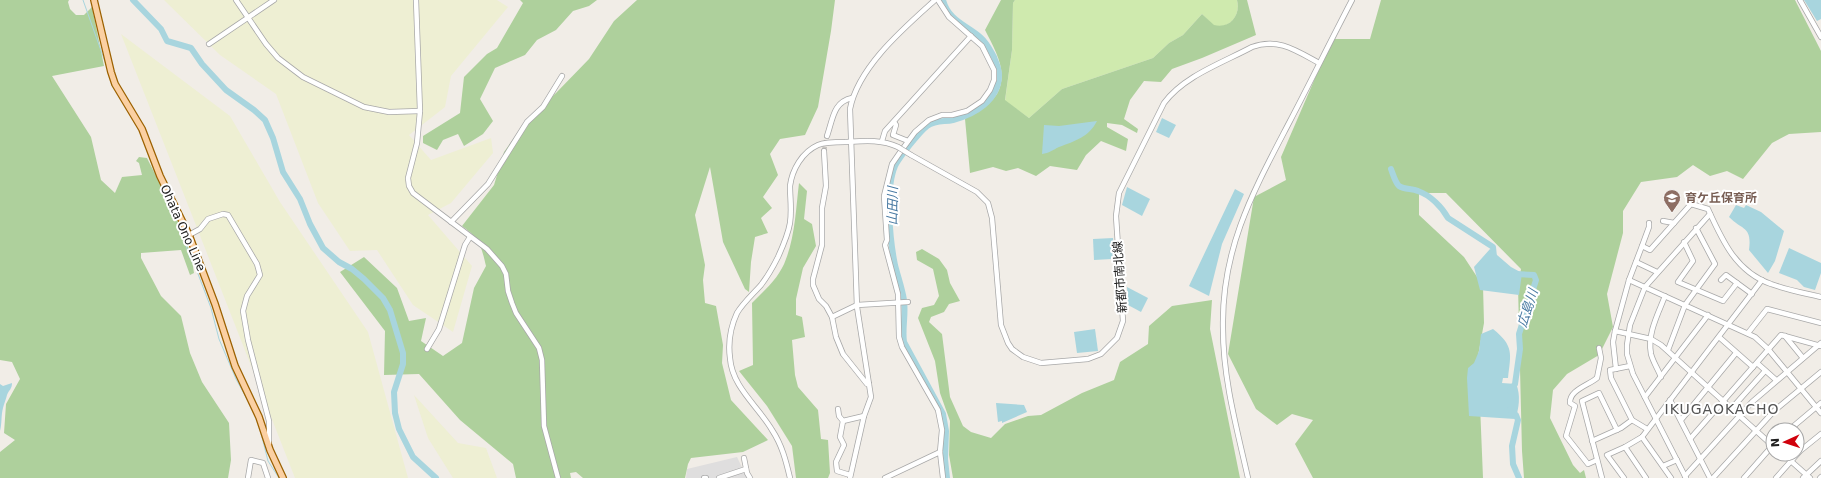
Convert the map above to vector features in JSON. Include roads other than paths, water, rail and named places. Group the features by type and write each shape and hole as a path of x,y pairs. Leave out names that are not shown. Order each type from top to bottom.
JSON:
{"main road":[{"name":"Ohata Ono Line","path":"94,0 115,84 142,129 160,176 189,235 215,304 235,366 259,417 268,445 283,478"}],"street":[{"path":"236,0 266,44 278,58 303,77 364,107 389,112 420,112"},
{"path":"209,44 274,0"},
{"path":"416,0 420,112 418,143 408,178 409,186 413,193 487,249 502,266 506,274 508,291 516,313 539,348 542,360 544,426 558,478"},
{"path":"843,420 840,437 844,445 836,462 837,471 850,477 864,416 871,398 857,305 850,109 852,98 860,81 884,51 937,0 949,17 982,46 994,70 994,80 990,90 982,101 967,111 952,115 942,115 929,120 915,132 892,164 884,196 887,240 885,245 898,294 899,337 902,347 938,410 941,421 940,452 943,478"},
{"path":"1248,478 1228,382 1223,343 1224,300 1230,260 1239,225 1256,187 1352,0"},
{"path":"1800,0 1820,33"},
{"path":"882,142 885,131 971,36"},
{"name":"新都市南北線","path":"790,478 786,460 780,444 764,417 740,387 733,373 729,343 738,313 771,271 787,236 790,222 790,186 793,174 799,162 808,150 819,144 851,141 882,142 898,147 977,192 988,203 992,218 1001,326 1008,343 1012,349 1028,360 1041,363 1088,359 1101,354 1106,350 1117,338 1121,330 1123,313 1116,226 1116,205 1123,182 1170,95 1186,81 1252,47 1262,44 1273,43 1285,46 1320,63"},
{"path":"451,222 488,184 527,122 543,107 562,76"},
{"path":"827,136 838,104 843,100 852,98"},
{"path":"894,122 896,125 893,135 908,141"},
{"path":"824,151 826,186 822,208 822,245 813,279 818,300 826,306 832,317 836,337 843,354 867,384 870,384"},
{"path":"1642,246 1650,250 1691,204 1708,209 1728,250 1737,262 1762,280 1821,297"},
{"path":"189,235 200,229 208,219 222,214 228,215 257,264 260,275 245,302 243,315 269,421 268,445"},
{"path":"1710,214 1645,287 1628,334 1627,354 1630,366 1686,477 1752,402 1786,371 1820,344"},
{"path":"1663,221 1674,223"},
{"path":"1616,368 1613,342 1615,331 1629,280 1649,227 1649,223"},
{"path":"1668,350 1685,305 1715,264 1696,228"},
{"path":"427,349 439,329 465,245 470,237"},
{"path":"1684,242 1693,260 1678,282 1723,301 1737,283"},
{"path":"1636,262 1657,272"},
{"path":"1721,280 1726,275 1752,294"},
{"path":"1629,280 1748,333 1768,349 1821,413"},
{"path":"1624,478 1607,455 1642,437 1762,280"},
{"path":"1661,377 1652,357 1651,340 1652,332 1665,296"},
{"path":"832,317 857,305 908,302"},
{"path":"1748,333 1767,309 1821,322"},
{"path":"1645,398 1708,315"},
{"path":"1615,331 1651,340 1668,350 1765,438"},
{"path":"1690,439 1781,335 1820,344"},
{"path":"1785,335 1803,358"},
{"path":"1719,337 1753,368"},
{"path":"1597,460 1588,464 1566,436 1575,406 1570,402 1570,399 1572,394 1597,378 1601,358 1599,348"},
{"path":"1681,420 1736,353"},
{"path":"1757,363 1776,380"},
{"path":"1630,366 1610,370 1611,378 1632,420 1647,429"},
{"path":"1732,408 1765,371"},
{"path":"1670,400 1712,478 1774,411 1821,372"},
{"path":"1602,478 1582,401 1599,393 1617,430"},
{"path":"1798,422 1821,403"},
{"path":"838,409 839,416 843,420"},
{"path":"843,420 864,416"},
{"path":"1592,441 1617,430 1632,420"},
{"path":"1805,447 1821,434"},
{"path":"1642,437 1670,478"},
{"path":"1625,447 1646,478"},
{"path":"885,478 940,452"},
{"path":"1744,478 1765,454"},
{"path":"744,458 746,469 750,478"},
{"path":"248,478 251,460 263,463 268,478"},
{"path":"1663,466 1677,460"},
{"path":"1776,478 1792,462 1807,477 1821,461"},
{"path":"719,478 746,469"}],"water":[{"path":"1804,0 1821,0 1821,19 1817,21"},
{"path":"1162,118 1176,125 1169,138 1156,132"},
{"path":"1097,121 1090,131 1081,138 1042,154 1044,125 1059,126"},
{"path":"1127,187 1150,199 1142,216 1122,205"},
{"path":"1235,189 1244,194 1222,244 1209,296 1189,286"},
{"path":"1736,205 1744,208 1746,205 1761,212 1784,231 1775,261 1768,273 1749,250 1750,242 1748,233 1729,217"},
{"path":"1113,238 1114,256 1112,259 1094,260 1093,239"},
{"path":"1789,248 1821,263 1821,273 1815,290 1804,287 1797,280 1779,273"},
{"path":"1490,249 1511,267 1522,273 1519,295 1480,290 1474,267"},
{"path":"1127,287 1148,298 1141,312 1128,305"},
{"path":"1095,329 1098,351 1077,353 1074,332"},
{"path":"1493,329 1505,340 1510,350 1508,378 1503,378 1502,383 1516,384 1518,388 1519,402 1515,419 1469,416 1467,378 1468,368 1474,363 1479,351 1481,334"},
{"path":"12,383 12,387 7,395 3,408 0,431 0,384 3,386"},
{"path":"996,403 1024,405 1027,412 1002,423 1002,421 998,422"}],"waterway":[{"path":"83,0 109,73"},
{"path":"133,0 161,29 167,41 191,48 202,64 226,90 254,110 265,120 273,138 283,172 300,199 310,224 323,248 339,262 352,269 383,298 390,310 403,353 403,364 394,392 395,413 399,429 413,457 436,478"},
{"name":"山田川","path":"943,0 949,13 958,22 975,33 985,42 994,57 998,68 998,84 990,99 977,110 953,120 930,124 914,139 895,166 890,188 889,215 893,255 904,300 904,342 943,414 946,431 945,459 947,478"},
{"path":"147,151 161,185"},
{"name":"広島川","path":"1391,169 1399,186 1416,190 1431,198 1448,218 1493,247 1494,257"},
{"path":"178,220 190,258 195,266 211,308 219,339 236,379 248,401"},
{"name":"広島川","path":"1510,391 1515,384 1520,349 1519,334 1536,280 1534,275 1514,274"},
{"name":"広島川","path":"1510,410 1516,415 1518,420 1512,446 1513,464 1519,478"},
{"path":"260,429 268,461 279,478"}],"tunnel":[{"path":"824,151 827,136"}],"place":[{"name":"育ケ丘保育所","path":"1672,213"}],"district":[{"name":"IKUGAOKACHO","path":"1722,409"}]}
